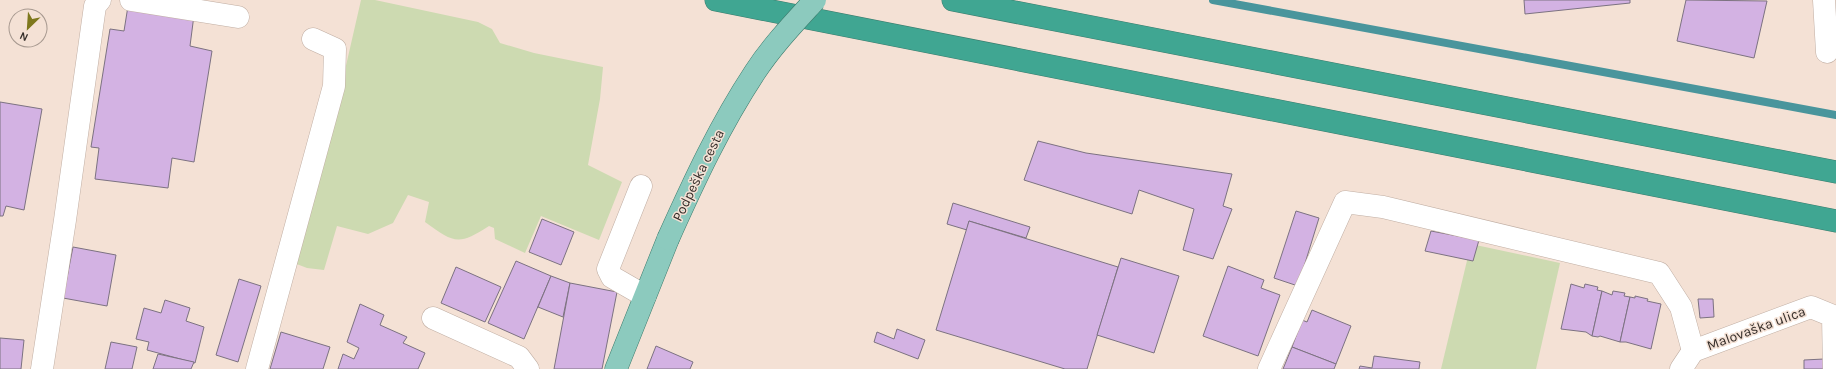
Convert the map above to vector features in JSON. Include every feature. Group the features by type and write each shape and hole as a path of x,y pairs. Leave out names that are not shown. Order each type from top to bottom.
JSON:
{"highway":[{"path":"716,0 1836,221"},
{"path":"953,0 1836,172"}],"main road":[{"name":"Podpeška cesta","path":"616,369 668,238 697,172 726,118 756,71 815,0"}],"street":[{"path":"42,369 65,220 95,6 100,0"},
{"path":"131,0 238,18"},
{"path":"1824,0 1827,52"},
{"path":"257,369 334,86 335,49 313,39"},
{"path":"641,186 608,269 612,277 645,296"},
{"path":"1269,369 1345,202 1383,207 1660,273 1681,306 1693,351"},
{"name":"Malovaška ulica","path":"1681,369 1693,351 1811,307 1833,316 1834,369"},
{"path":"433,318 519,357 528,369"}],"green space":[{"path":"361,0 375,0 478,22 492,29 500,43 534,53 603,67 600,99 588,165 622,182 599,240 541,216 525,253 495,239 494,228 489,226 470,237 463,239 450,238 425,222 429,202 408,195 393,223 368,234 337,226 324,270 307,268 294,263 329,140"},
{"path":"1471,244 1560,263 1536,369 1441,369"}],"building":[{"path":"1524,0 1630,0 1630,3 1525,14"},
{"path":"1686,0 1767,1 1754,58 1677,41"},
{"path":"128,6 194,15 190,46 212,51 194,162 172,158 168,188 95,179 99,148 91,147 110,29 124,31"},
{"path":"0,102 42,109 24,210 6,206 3,216 0,216"},
{"path":"1038,141 1086,153 1232,174 1223,206 1232,209 1213,259 1183,250 1194,209 1139,190 1132,214 1024,180"},
{"path":"953,203 1030,227 1026,238 969,221 967,230 947,224"},
{"path":"1296,211 1319,218 1298,286 1274,278"},
{"path":"542,219 574,232 561,265 529,252"},
{"path":"969,221 1118,267 1087,369 1065,369 936,330"},
{"path":"1431,231 1479,240 1473,261 1425,251"},
{"path":"73,247 116,255 107,306 63,298"},
{"path":"1121,258 1179,276 1154,353 1097,335"},
{"path":"516,261 551,276 524,339 488,323"},
{"path":"1228,266 1264,280 1261,288 1280,295 1258,356 1203,336"},
{"path":"456,267 501,287 485,322 441,303"},
{"path":"551,276 570,283 563,317 538,307"},
{"path":"239,279 261,286 238,362 216,355"},
{"path":"570,283 617,292 602,369 554,369"},
{"path":"1571,284 1584,288 1585,284 1598,287 1597,290 1602,291 1592,336 1586,332 1561,329"},
{"path":"1602,291 1612,295 1613,291 1625,293 1624,296 1630,297 1620,342 1600,336 1592,336"},
{"path":"1635,296 1648,299 1647,301 1661,304 1651,349 1626,342 1620,342 1630,297 1635,298"},
{"path":"1698,299 1713,299 1714,317 1700,318"},
{"path":"165,300 190,308 186,321 204,327 195,363 147,350 149,342 136,339 144,308 161,313"},
{"path":"360,304 384,315 380,325 407,337 403,343 425,353 418,369 338,369 343,354 354,359 359,348 347,342"},
{"path":"1312,310 1351,326 1336,364 1292,347 1302,320 1307,322"},
{"path":"897,329 925,340 918,359 874,342 877,332 894,339"},
{"path":"281,332 330,347 323,369 270,369"},
{"path":"0,338 24,340 21,369 0,369"},
{"path":"111,342 137,347 132,369 105,369"},
{"path":"656,346 693,362 690,369 647,369"},
{"path":"1292,347 1336,364 1334,369 1283,369"},
{"path":"158,354 194,362 191,369 153,369"},
{"path":"1374,356 1420,362 1419,369 1359,369 1360,366 1372,368"},
{"path":"1824,359 1824,369 1804,369 1804,360"}],"waterway":[{"path":"1213,0 1836,115"}]}
